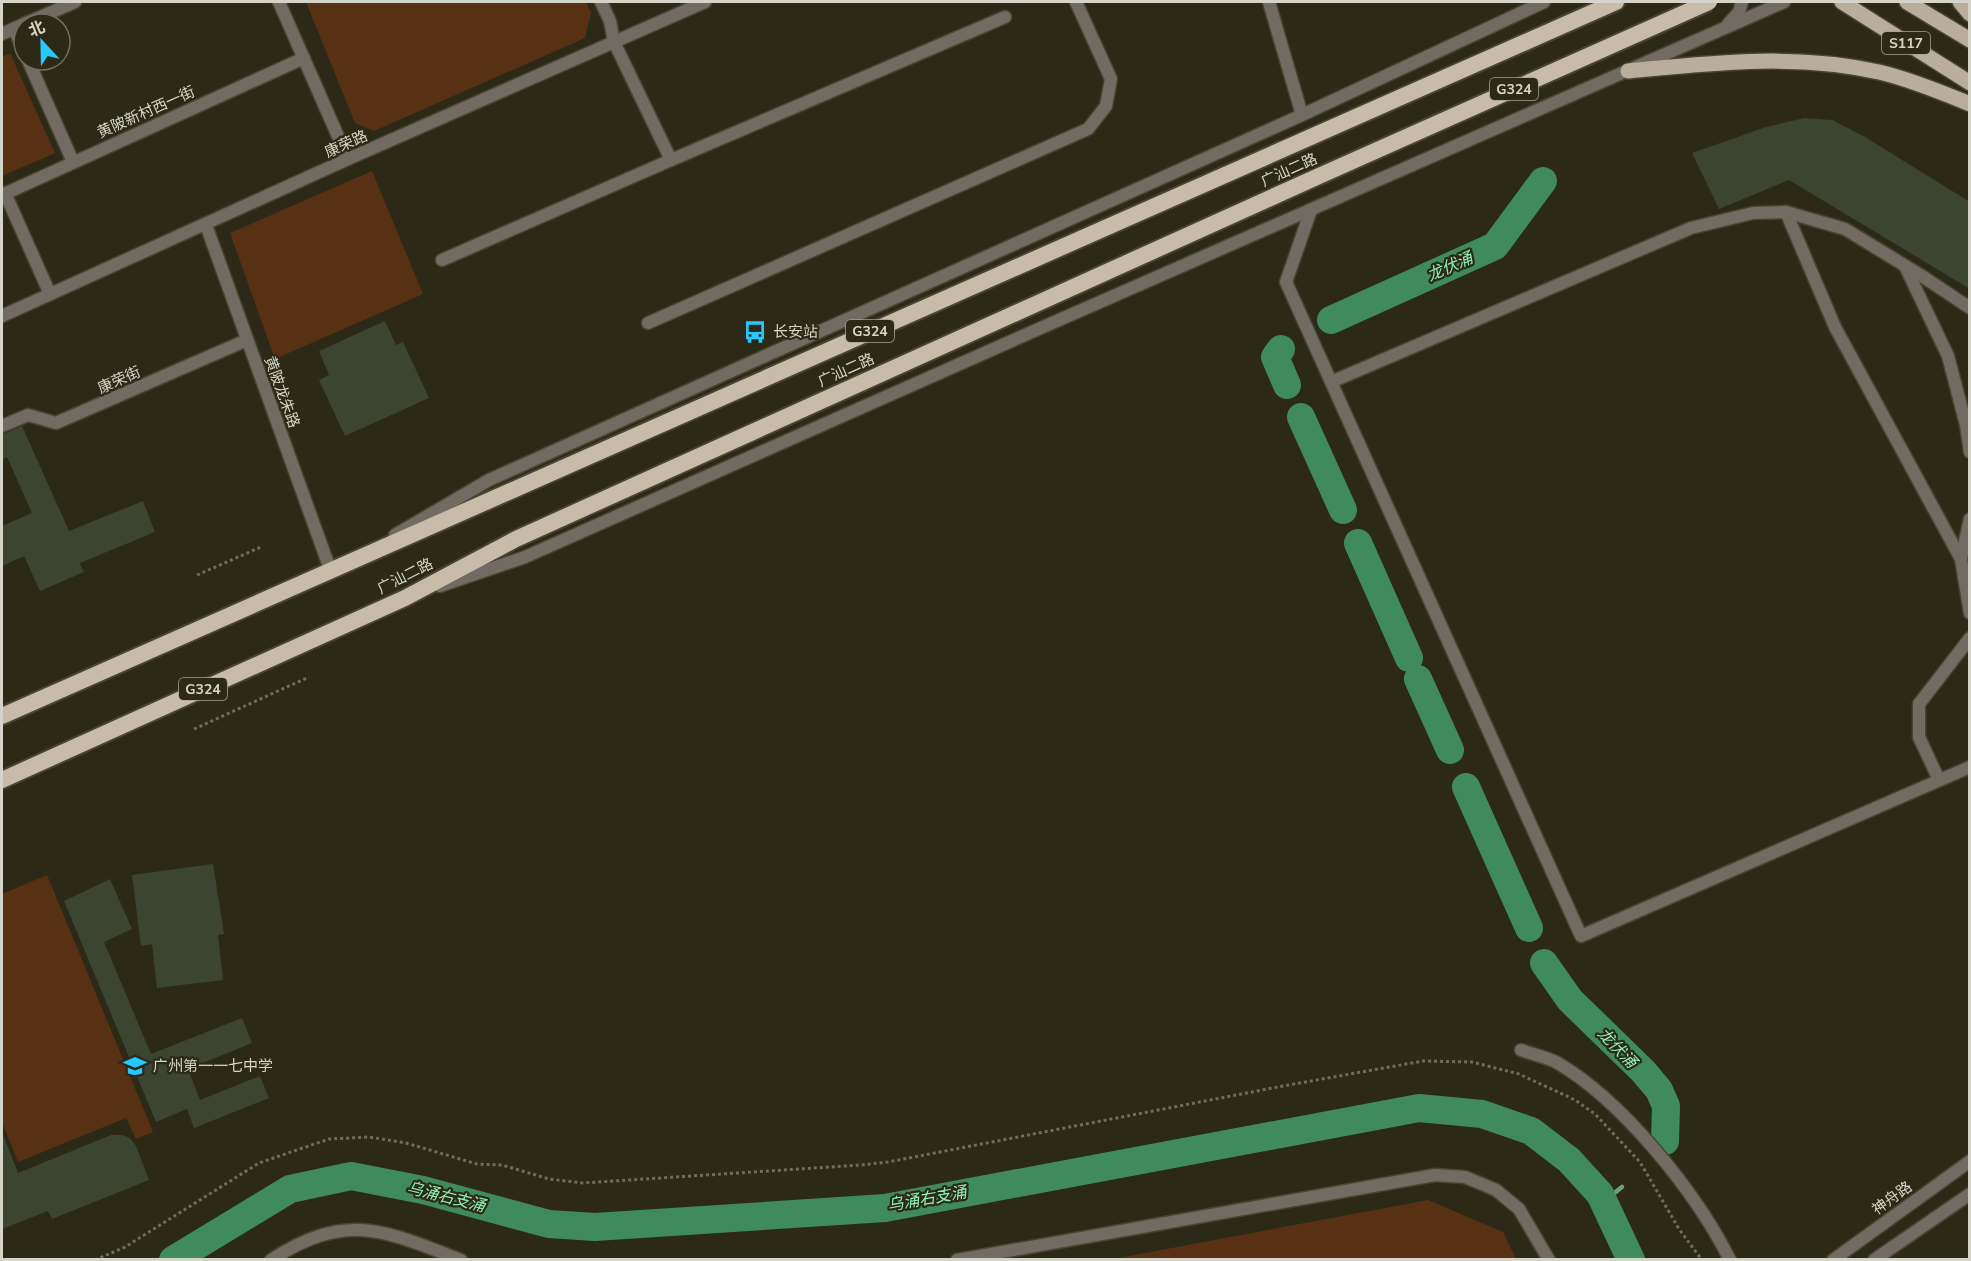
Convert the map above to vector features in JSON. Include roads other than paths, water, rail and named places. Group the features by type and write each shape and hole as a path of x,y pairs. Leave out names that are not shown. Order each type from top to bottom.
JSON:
{"highway":[{"name":"广汕二路","path":"2,716 1616,2"},
{"name":"广汕二路","path":"2,780 405,598 516,539 1709,2"}],"main road":[{"name":"S117","path":"1842,2 1970,83"},
{"name":"S117","path":"1907,2 1970,40"},
{"path":"1960,2 1970,14"},
{"path":"1628,71 1747,61 1792,61 1879,72 1970,104"}],"street":[{"path":"52,12 75,2"},
{"path":"279,2 348,159"},
{"path":"601,2 610,21 614,42 671,160"},
{"name":"康荣路","path":"2,316 348,159 705,2"},
{"path":"648,323 1088,129 1106,106 1111,79 1076,2"},
{"path":"1269,2 1302,115"},
{"path":"330,569 413,525 489,480 1302,115 1544,2"},
{"path":"1728,25 1739,12 1742,2"},
{"path":"405,598 525,557 1784,2"},
{"path":"442,260 1005,17"},
{"name":"黄陂新村西一街","path":"3,194 304,58"},
{"path":"33,72 73,162"},
{"path":"3,194 50,294"},
{"path":"1311,210 1286,282 1581,936 1970,767"},
{"path":"1330,382 1691,228 1753,213 1786,212 1845,229 1970,308"},
{"path":"1786,212 1835,327 1961,559 1970,613"},
{"name":"黄陂龙朱路","path":"206,225 330,569"},
{"path":"1905,266 1948,356 1966,425 1970,452"},
{"name":"康荣街","path":"2,426 28,415 56,423 247,340"},
{"path":"1961,559 1970,519"},
{"path":"1939,780 1919,737 1919,704 1970,639"},
{"path":"1521,1050 1555,1062 1591,1087 1633,1126 1702,1210 1730,1260"},
{"name":"神舟路","path":"1833,1260 1970,1161"},
{"path":"957,1260 1435,1175 1466,1177 1496,1191 1519,1209 1549,1260"},
{"path":"1874,1260 1970,1194"},
{"path":"271,1260 309,1238 333,1231 356,1228 387,1234 462,1260"}],"waterway":[{"name":"龙伏涌","path":"1331,320 1495,246 1543,181"},
{"name":"龙伏涌","path":"1281,349 1275,357 1287,385"},
{"name":"龙伏涌","path":"1301,417 1343,510"},
{"name":"龙伏涌","path":"1358,543 1409,658"},
{"name":"龙伏涌","path":"1418,679 1450,750"},
{"name":"龙伏涌","path":"1466,787 1529,928"},
{"name":"龙伏涌","path":"1544,963 1570,1000 1643,1071 1659,1090 1666,1106 1665,1141"},
{"name":"乌涌右支涌","path":"173,1260 290,1189 351,1176 423,1190 549,1224 595,1227 885,1208 1419,1108 1482,1114 1531,1131 1569,1160 1600,1194 1631,1260"},
{"path":"1603,1202 1622,1187"}],"place":[{"name":"长安站","path":"755,332"},
{"name":"广州第一一七中学","path":"135,1066"}]}
